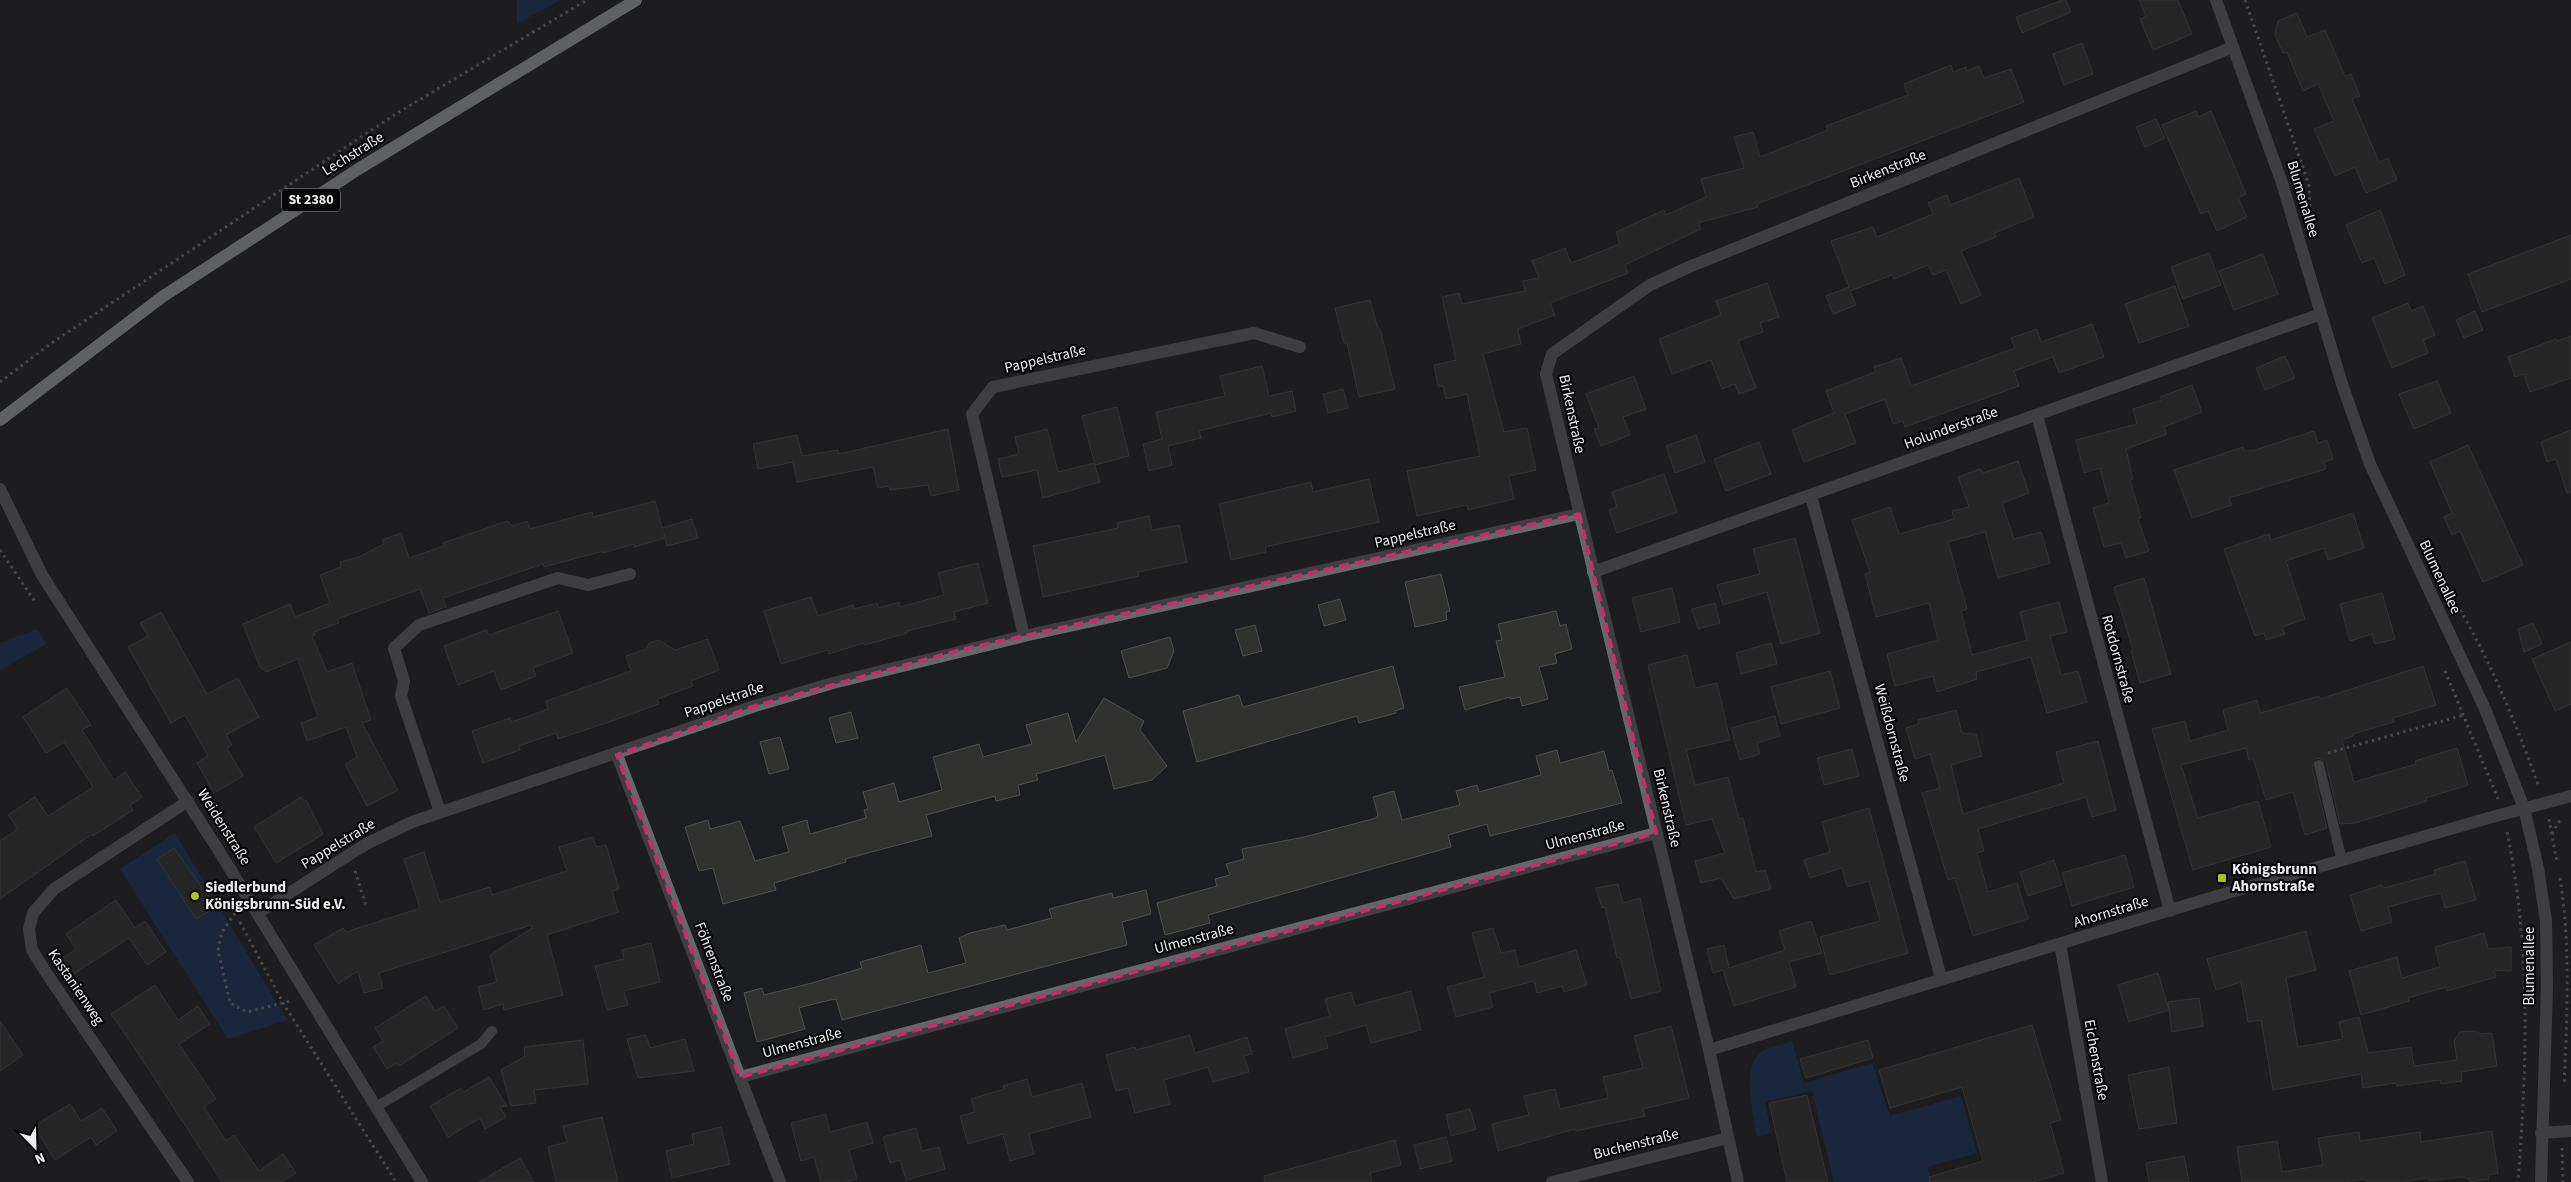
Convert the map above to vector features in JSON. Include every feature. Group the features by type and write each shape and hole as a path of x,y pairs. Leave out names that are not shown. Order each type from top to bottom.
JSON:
{"main road":[{"name":"Lechstraße","path":"0,420 162,297 360,168 636,0"}],"street":[{"name":"Blumenallee","path":"2216,0 2282,182 2320,314 2370,464 2485,709 2524,808 2538,868 2546,921 2547,987 2541,1133 2541,1182"},
{"name":"Birkenstraße","path":"1738,1182 1709,1050 1578,514 1546,374 1552,354 1650,284 2233,47"},
{"name":"Holunderstraße","path":"1593,572 2320,314"},
{"name":"Pappelstraße","path":"1024,636 972,414 993,387 1254,332 1300,347"},
{"name":"Rotdornstraße","path":"2037,415 2170,911"},
{"name":"Weidenstraße","path":"0,489 42,575 188,801 422,1182"},
{"name":"Weißdornstraße","path":"1811,496 1941,978"},
{"name":"Pappelstraße","path":"258,913 350,854 398,828 440,812 617,755 754,706 833,683 1024,636 1578,514"},
{"path":"440,812 401,696 404,681 394,648 419,625 558,578 588,585 630,574"},
{"name":"Föhrenstraße","path":"617,755 780,1182"},
{"name":"Ahornstraße","path":"1709,1050 1941,978 2503,814 2571,796"},
{"name":"Kastanienweg","path":"188,801 54,889 34,913 29,924 29,937 32,950 45,971 188,1182"},
{"name":"Ulmenstraße","path":"740,1076 1656,833"},
{"name":"Eichenstraße","path":"2060,944 2102,1182"},
{"path":"2541,1133 2571,1132"},
{"name":"Buchenstraße","path":"1552,1182 1728,1138"}],"lane":[{"path":"2319,765 2342,861"},
{"path":"376,1107 481,1044 492,1031"}],"path":[{"name":"Lechstraße","path":"0,382 53,342 394,115 587,0"},
{"path":"2245,0 2309,184 2310,214"},
{"path":"2458,606 2496,680 2546,803"},
{"path":"2319,765 2327,753 2485,709"},
{"path":"2503,814 2516,872 2523,926 2525,1040 2518,1182"},
{"path":"2552,834 2563,816"},
{"path":"350,854 366,906"},
{"path":"230,906 283,1003 396,1182"},
{"path":"235,914 222,932 218,950 230,1003 247,1012 283,1003"}],"highlighted area":[{"path":"1579,514 1656,833 740,1077 617,755 755,706 965,649"}],"shaded area":[{"path":"517,0 560,0 517,24"},
{"path":"37,629 46,644 0,670 0,643"},
{"path":"175,833 287,1020 228,1039 120,869"},
{"path":"1792,1041 1804,1083 1872,1063 1890,1116 1961,1096 1977,1153 1927,1167 1932,1182 1834,1182 1812,1091 1765,1102 1771,1133 1757,1137 1750,1091 1752,1067 1756,1058 1763,1051"}],"building":[{"path":"2066,0 2071,12 2022,33 2016,17"},
{"path":"2139,0 2178,0 2192,34 2153,50 2140,19 2146,16"},
{"path":"2297,13 2307,37 2325,30 2345,76 2351,74 2360,96 2352,99 2379,162 2388,158 2397,180 2366,193 2355,167 2335,176 2314,129 2334,121 2318,84 2303,91 2287,52 2283,53 2275,35 2278,21"},
{"path":"2082,43 2093,74 2064,85 2053,54"},
{"path":"1951,65 1953,72 1966,67 1967,71 1979,66 1984,78 2011,69 2024,102 1757,204 1758,207 1698,223 1701,229 1625,265 1628,273 1550,303 1555,315 1518,329 1521,344 1483,354 1504,432 1527,428 1536,470 1509,476 1514,499 1468,510 1467,505 1417,516 1407,471 1480,456 1467,394 1446,399 1443,386 1438,386 1434,365 1456,360 1442,297 1459,293 1462,304 1525,291 1523,281 1539,278 1532,261 1565,248 1571,263 1620,244 1616,232 1664,210 1666,215 1706,197 1701,179 1744,168 1734,137 1753,132 1760,157 1828,130 1826,126 1908,95 1904,84"},
{"path":"2196,111 2198,117 2211,111 2246,194 2238,198 2247,217 2217,231 2208,211 2201,214 2162,125"},
{"path":"2156,119 2165,138 2145,147 2136,127"},
{"path":"2019,178 2034,217 1994,233 1996,237 1961,251 1981,295 1961,304 1946,270 1933,275 1928,265 1894,279 1892,275 1850,291 1856,305 1833,314 1826,296 1849,287 1831,241 1873,227 1877,237 1933,214 1928,203 1947,195 1950,205"},
{"path":"2380,210 2405,275 2385,284 2374,258 2362,263 2346,225"},
{"path":"2571,235 2571,279 2482,312 2468,274"},
{"path":"2209,253 2221,285 2183,299 2171,267"},
{"path":"2263,254 2278,294 2234,310 2219,271"},
{"path":"1767,283 1779,317 1760,323 1763,332 1738,341 1756,388 1739,394 1735,384 1722,389 1711,360 1672,374 1659,339 1721,315 1716,301"},
{"path":"2175,286 2189,326 2139,343 2125,304"},
{"path":"1370,300 1378,329 1380,329 1395,389 1359,397 1347,343 1344,343 1335,308"},
{"path":"2408,303 2411,311 2423,306 2435,335 2423,340 2428,353 2392,368 2372,318"},
{"path":"2475,311 2483,330 2464,338 2456,320"},
{"path":"2092,324 2104,357 2059,373 2053,357 2014,371 2019,386 1905,427 1903,421 1893,424 1885,399 1845,414 1856,443 1804,462 1792,430 1834,413 1826,391 1875,372 1874,367 1901,358 1911,386 2015,348 2011,338 2037,329 2041,342"},
{"path":"2571,336 2571,378 2530,392 2524,374 2515,377 2508,357 2556,339 2557,341"},
{"path":"2285,356 2295,378 2265,390 2256,368"},
{"path":"1262,366 1269,396 1292,391 1296,411 1272,417 1271,413 1199,431 1201,438 1168,446 1172,465 1149,471 1143,444 1162,439 1156,412 1225,396 1220,376"},
{"path":"1634,376 1646,409 1623,417 1630,435 1601,446 1594,429 1599,428 1586,394"},
{"path":"2437,381 2451,413 2414,429 2399,394"},
{"path":"2192,385 2202,412 2164,427 2167,434 2126,449 2133,479 2130,480 2141,518 2138,519 2149,551 2126,558 2121,543 2104,547 2093,508 2109,503 2100,468 2084,473 2076,440 2137,424 2133,409 2162,400 2160,397"},
{"path":"1343,389 1348,408 1328,413 1323,394"},
{"path":"1117,407 1129,456 1095,465 1082,416"},
{"path":"948,429 959,490 931,496 928,485 890,490 889,486 878,488 873,467 797,482 793,462 758,469 753,444 797,435 802,456 838,450 839,454"},
{"path":"1047,429 1058,472 1094,463 1100,482 1043,498 1037,470 1002,477 998,459 1019,454 1015,437"},
{"path":"2571,430 2571,492 2567,493 2556,459 2547,462 2541,442"},
{"path":"2314,431 2318,443 2327,440 2333,459 2324,462 2326,469 2229,498 2232,505 2192,518 2174,470 2243,447 2244,451 2255,450"},
{"path":"1696,435 1705,462 1675,473 1666,446"},
{"path":"1759,442 1771,474 1726,491 1714,459"},
{"path":"2468,445 2523,565 2483,582 2460,531 2452,535 2444,517 2452,513 2430,462"},
{"path":"2018,461 2029,493 2002,503 2014,539 2041,532 2050,563 1998,578 1985,532 1948,542 1967,609 1961,611 1972,655 2027,640 2020,612 2059,602 2067,632 2050,636 2061,675 2078,671 2087,702 2047,713 2031,657 1976,672 1977,679 1937,692 1933,676 1895,686 1887,654 1938,640 1929,603 1876,617 1865,574 1870,572 1852,520 1890,507 1899,534 1954,519 1952,511 1969,507 1958,477 1980,469 1983,473"},
{"path":"1664,474 1677,512 1617,533 1609,510 1617,507 1612,492"},
{"path":"1369,479 1379,522 1265,547 1266,552 1231,560 1219,504 1311,482 1313,492"},
{"path":"655,501 662,528 692,519 698,538 667,546 665,538 634,547 634,544 603,553 603,551 544,567 543,564 443,598 446,607 429,613 420,589 337,619 339,623 314,632 315,635 312,636 327,672 352,663 371,720 362,723 398,790 367,806 345,764 357,757 346,727 307,741 301,723 318,717 298,659 266,672 260,667 243,624 290,604 295,617 330,603 320,575 341,567 340,562 359,557 384,544 382,540 401,533 409,558 444,546 443,543 507,521 513,526 527,521 530,529 592,512 593,517"},
{"path":"2353,513 2364,548 2328,560 2324,548 2286,561 2305,619 2282,627 2285,634 2266,640 2264,633 2255,636 2224,549 2269,534 2271,540"},
{"path":"1149,516 1152,530 1179,525 1187,562 1138,572 1139,576 1043,597 1033,546 1118,528 1117,523"},
{"path":"1795,538 1820,633 1781,644 1767,592 1723,605 1717,585 1760,574 1753,549"},
{"path":"978,563 988,603 954,612 956,619 907,631 907,633 865,645 864,643 829,654 828,650 781,664 764,611 811,597 818,616 853,605 854,609 877,603 879,608 899,602 900,607 944,595 938,573"},
{"path":"1441,574 1450,611 1446,612 1447,620 1415,627 1405,582"},
{"path":"2144,578 2171,674 2140,683 2131,651 2133,650 2114,587"},
{"path":"1672,588 1680,622 1641,632 1632,598"},
{"path":"2382,593 2395,639 2375,644 2372,634 2350,641 2340,604"},
{"path":"1340,599 1346,620 1324,626 1318,605"},
{"path":"1715,603 1720,623 1698,629 1692,609"},
{"path":"558,611 573,653 533,668 536,676 501,690 494,671 458,685 444,646 486,630 489,635"},
{"path":"1556,611 1560,626 1566,624 1572,649 1555,654 1557,663 1539,667 1548,699 1522,706 1520,697 1510,699 1510,697 1465,710 1459,687 1505,677 1496,641 1502,640 1498,624"},
{"path":"161,612 207,694 238,678 259,717 226,735 232,745 227,748 243,776 214,793 197,763 208,756 185,715 171,723 128,647 148,636 140,623"},
{"path":"2533,623 2542,644 2524,652 2518,629"},
{"path":"1255,625 1262,651 1243,656 1235,630"},
{"path":"1170,637 1174,651 1167,668 1129,678 1121,651"},
{"path":"708,639 719,670 691,681 693,686 657,699 659,704 558,739 556,733 519,746 520,750 483,763 472,731 510,718 511,722 548,709 546,701 631,671 626,656 646,649 649,643 658,640 675,650"},
{"path":"2571,642 2571,704 2555,711 2532,659"},
{"path":"1771,643 1777,664 1741,674 1736,653"},
{"path":"1687,655 1695,688 1717,683 1730,740 1686,750 1695,785 1728,777 1739,819 1743,818 1756,872 1765,870 1771,889 1734,899 1721,878 1701,883 1695,861 1725,853 1712,819 1686,825 1648,665"},
{"path":"1393,666 1404,708 1395,711 1396,713 1359,723 1357,716 1197,762 1183,711 1239,695 1243,707"},
{"path":"2423,666 2436,705 2393,718 2394,722 2353,734 2353,736 2342,740 2354,782 2416,764 2415,761 2457,748 2468,785 2426,798 2427,801 2355,823 2340,824 2326,763 2317,758 2312,767 2327,828 2305,835 2293,792 2266,800 2253,758 2249,760 2246,748 2181,765 2198,818 2258,801 2271,847 2193,870 2152,729 2185,721 2190,741 2228,730 2223,710 2257,700 2260,713 2319,696 2320,699"},
{"path":"1830,671 1840,708 1781,724 1771,687"},
{"path":"67,688 91,725 82,730 114,780 125,772 142,797 130,805 133,810 93,836 92,834 0,899 0,841 18,829 8,815 35,797 48,816 93,787 64,742 46,753 23,717"},
{"path":"1104,698 1144,721 1140,730 1167,766 1152,780 1114,789 1105,755 1036,774 1038,780 1018,785 1020,795 996,801 995,796 926,815 932,836 845,859 846,862 774,883 776,890 723,904 713,868 699,871 685,827 708,820 710,829 740,821 755,861 789,852 782,827 807,820 810,834 866,818 864,810 868,809 863,792 894,783 899,802 942,790 933,757 979,744 983,757 1032,744 1026,725 1068,713 1076,742"},
{"path":"1956,710 1962,733 1976,734 1982,756 1951,765 1963,814 2064,783 2056,752 2098,741 2116,810 2092,817 2086,797 1978,829 1984,851 1977,853 1988,892 2017,883 2028,919 1973,936 1955,878 1948,880 1922,793 1940,788 1930,754 1915,759 1906,728 1919,724 1918,720"},
{"path":"851,712 858,738 836,743 829,718"},
{"path":"1775,716 1780,736 1757,743 1760,754 1740,760 1731,728"},
{"path":"780,737 789,769 769,774 760,742"},
{"path":"1852,749 1859,776 1824,785 1817,758"},
{"path":"1557,750 1560,763 1604,751 1609,771 1612,770 1622,803 1490,836 1487,824 1448,835 1451,847 1208,915 1210,923 1165,935 1157,903 1217,886 1215,879 1230,875 1226,864 1244,859 1242,849 1304,837 1376,818 1378,815 1373,797 1394,791 1402,820 1460,805 1456,791 1477,785 1479,792 1541,775 1536,756"},
{"path":"301,797 304,801 306,800 323,834 276,863 254,827"},
{"path":"1869,808 1908,953 1830,975 1820,937 1880,921 1869,881 1847,887 1842,868 1810,878 1804,860 1830,852 1822,822"},
{"path":"593,837 596,847 606,845 619,889 612,891 618,912 547,935 563,995 504,1010 503,1004 484,1010 478,987 497,982 490,955 532,928 531,925 379,973 383,988 364,993 358,971 338,984 314,945 343,928 346,932 420,908 404,859 424,852 440,902 490,887 492,895 567,871 559,847"},
{"path":"174,848 216,907 196,919 157,859"},
{"path":"2125,855 2134,887 2072,906 2062,873"},
{"path":"2054,860 2062,885 2028,896 2020,872"},
{"path":"2465,861 2476,900 2445,908 2441,893 2424,897 2388,907 2392,922 2361,931 2350,895 2382,885 2383,888 2435,874 2434,870"},
{"path":"1618,884 1623,903 1640,898 1661,991 1631,999 1620,957 1617,958 1605,907 1602,908 1596,888"},
{"path":"1146,890 1151,914 1122,922 1127,945 842,1020 836,999 817,1003 799,1008 805,1029 757,1042 744,993 762,988 764,995 812,983 862,968 860,962 921,945 928,973 966,963 959,938 970,933 1005,925 1007,930 1052,918 1049,909 1112,893 1113,898"},
{"path":"116,900 135,928 145,921 166,952 147,965 129,938 66,979 55,963 76,949 66,934"},
{"path":"1811,921 1822,953 1789,962 1796,987 1734,1006 1723,970 1713,973 1707,949 1724,945 1729,968 1785,950 1779,931"},
{"path":"1493,928 1501,953 1515,950 1519,967 1576,950 1587,985 1564,992 1562,986 1537,993 1534,981 1489,993 1493,1007 1456,1017 1447,987 1484,977 1472,933"},
{"path":"2306,931 2316,970 2286,978 2298,1047 2343,1039 2339,1022 2359,1017 2368,1053 2411,1047 2414,1066 2457,1060 2454,1041 2460,1032 2475,1031 2480,1034 2492,1033 2497,1066 2461,1072 2462,1081 2441,1084 2440,1080 2397,1086 2396,1083 2363,1088 2361,1074 2273,1090 2261,1020 2248,1022 2241,982 2216,990 2207,959"},
{"path":"2484,933 2488,949 2511,947 2511,971 2494,970 2496,977 2447,991 2446,987 2408,998 2409,1001 2361,1015 2349,971 2397,957 2402,978 2440,967 2435,947"},
{"path":"651,943 660,982 624,991 628,1005 607,1010 595,966 624,959 622,950"},
{"path":"2158,973 2169,1010 2129,1022 2118,985"},
{"path":"155,985 178,1020 198,1006 210,1024 179,1044 216,1099 204,1107 226,1141 234,1135 259,1171 283,1154 296,1173 282,1182 222,1182 111,1014"},
{"path":"1411,991 1421,1030 1371,1043 1366,1025 1325,1037 1328,1048 1293,1058 1285,1029 1330,1016 1325,999 1351,992 1355,1006"},
{"path":"426,996 435,1011 444,1006 458,1028 399,1066 397,1063 387,1069 373,1047 383,1041 375,1028"},
{"path":"2199,998 2203,1026 2172,1032 2168,1002"},
{"path":"0,1021 23,1055 0,1071"},
{"path":"2032,1025 2061,1120 2050,1123 2064,1173 2033,1182 1930,1182 1929,1177 1983,1161 1962,1087 1890,1108 1879,1070"},
{"path":"1671,1026 1689,1098 1643,1109 1645,1116 1576,1131 1575,1129 1498,1151 1492,1124 1529,1115 1524,1096 1555,1089 1560,1109 1608,1098 1603,1077 1643,1068 1634,1036"},
{"path":"646,1035 650,1048 685,1039 694,1071 638,1078 627,1039"},
{"path":"1190,1035 1195,1053 1247,1037 1252,1054 1244,1056 1249,1072 1213,1082 1208,1067 1164,1080 1170,1104 1135,1113 1128,1088 1116,1091 1106,1055 1135,1047 1136,1050"},
{"path":"583,1040 588,1084 534,1090 536,1103 511,1106 501,1070 525,1056 524,1047"},
{"path":"1868,1040 1873,1058 1806,1078 1800,1059"},
{"path":"2169,1067 2177,1123 2139,1129 2128,1075"},
{"path":"489,1077 507,1106 500,1107 506,1117 485,1129 480,1118 448,1137 430,1106 461,1088 464,1092"},
{"path":"1027,1079 1032,1097 1082,1083 1091,1117 1029,1134 1034,1154 1010,1161 1003,1134 968,1144 960,1116 975,1112 971,1099 1004,1089 1003,1086"},
{"path":"1807,1095 1828,1182 1787,1182 1769,1103"},
{"path":"70,1104 81,1121 102,1108 117,1131 96,1145 91,1137 55,1160 34,1126"},
{"path":"1470,1109 1476,1129 1451,1136 1446,1115"},
{"path":"826,1114 830,1132 867,1122 873,1143 849,1150 857,1179 846,1182 821,1182 814,1157 801,1161 791,1123"},
{"path":"602,1117 618,1182 556,1182 548,1147 567,1142 563,1126"},
{"path":"721,1127 730,1164 672,1178 666,1151 694,1144 692,1134"},
{"path":"916,1128 922,1151 939,1147 945,1169 906,1180 900,1160 890,1163 883,1137"},
{"path":"2492,1131 2498,1173 2488,1175 2489,1179 2470,1182 2468,1178 2458,1177 2429,1181 2428,1178 2402,1182 2367,1182 2366,1179 2344,1182 2242,1182 2237,1147 2277,1141 2282,1172 2323,1165 2318,1138 2359,1132 2360,1141 2420,1132 2421,1142"},
{"path":"1446,1137 1452,1161 1420,1169 1414,1145"},
{"path":"1395,1140 1401,1165 1370,1173 1372,1182 1265,1182 1264,1176"},
{"path":"2184,1156 2189,1182 2149,1182 2146,1163"},
{"path":"520,1158 534,1182 479,1182"}],"place":[{"name":"Königsbrunn Ahornstraße","path":"2222,878"},
{"name":"Siedlerbund Königsbrunn-Süd e.V.","path":"195,896"}]}
